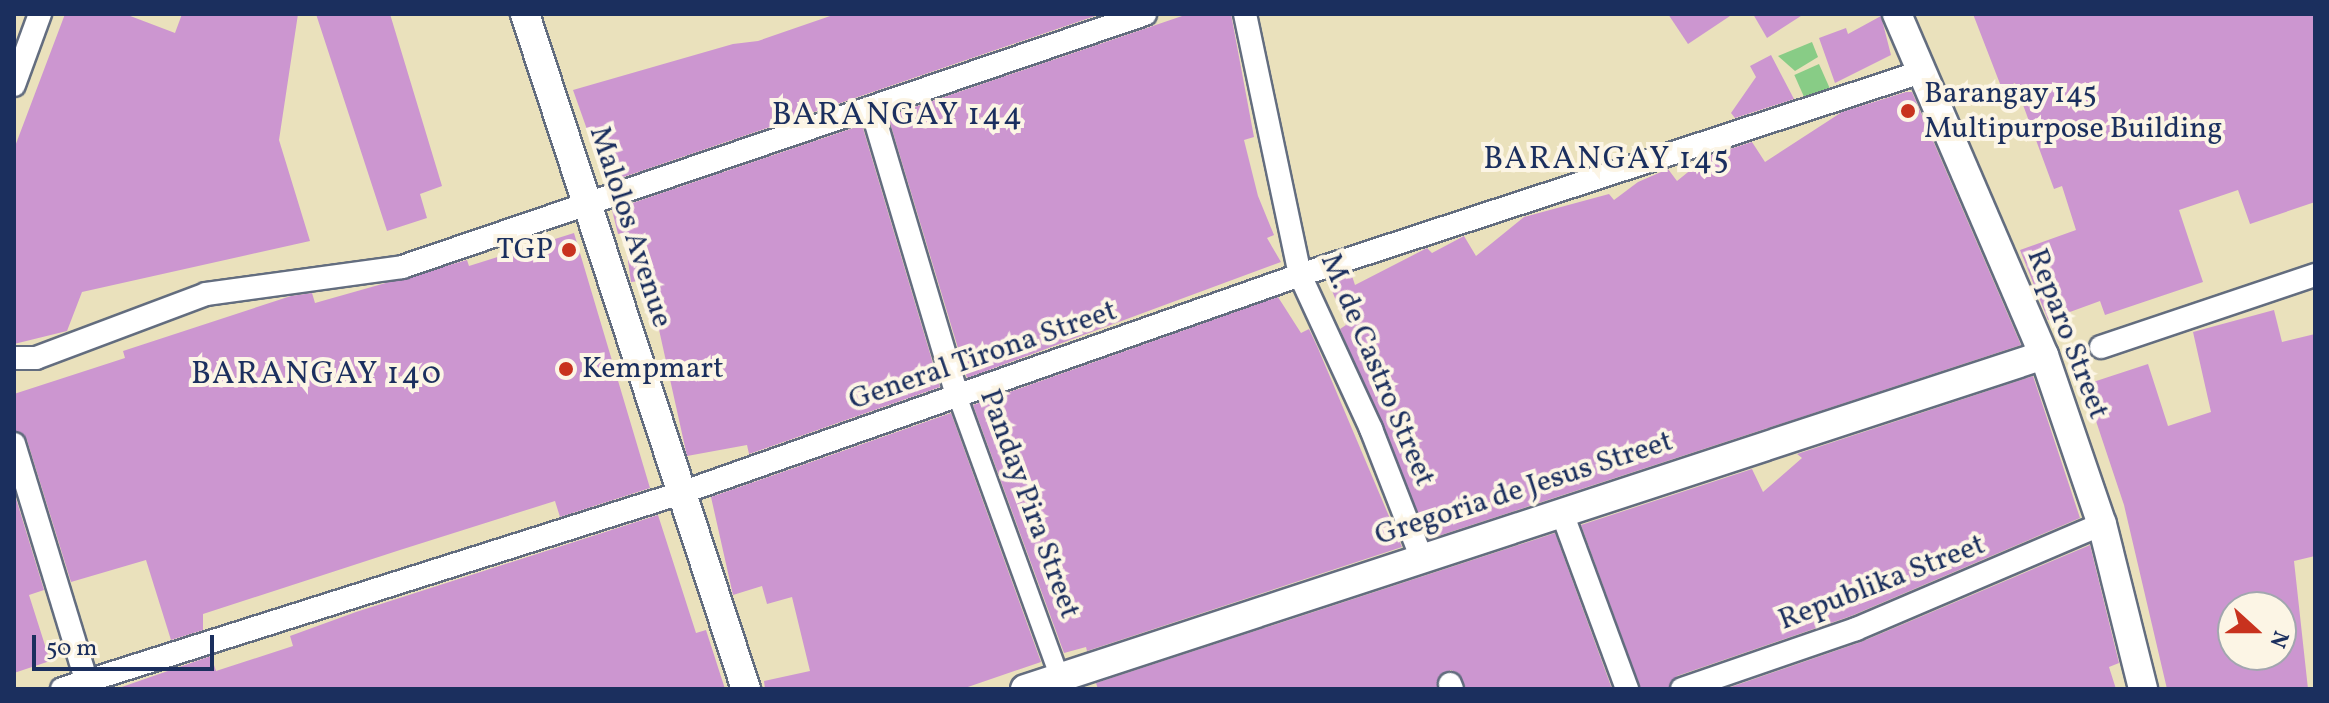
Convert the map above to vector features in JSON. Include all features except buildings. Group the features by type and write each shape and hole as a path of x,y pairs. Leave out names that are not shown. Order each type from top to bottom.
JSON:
{"street":[{"path":"14,85 40,14"},
{"name":"Malolos Avenue","path":"525,14 746,689"},
{"path":"14,358 36,358 206,294 402,267 872,110 1145,14"},
{"name":"M. de Castro Street","path":"1245,14 1300,275 1371,429 1422,559"},
{"name":"Reparo Street","path":"1897,14 2044,355 2102,524 2143,689"},
{"name":"General Tirona Street","path":"62,689 87,685 681,493 958,398 1300,275 1921,72"},
{"name":"Panday Pira Street","path":"872,110 958,398 1062,683"},
{"path":"2101,347 2315,275"},
{"name":"Gregoria de Jesus Street","path":"1025,689 1062,683 1422,559 2044,355"},
{"path":"14,444 87,685"},
{"path":"1562,513 1627,689"},
{"name":"Republika Street","path":"1682,689 1856,629 2102,524"}],"green space":[{"path":"1812,42 1818,57 1795,71 1778,56"},
{"path":"1819,64 1830,89 1805,100 1794,75"}],"place":[{"name":"Barangay 145 Multipurpose Building","path":"1908,111"},
{"name":"TGP","path":"569,250"},
{"name":"Kempmart","path":"566,369"}],"district":[{"name":"BARANGAY 144","path":"898,116"},
{"name":"BARANGAY 145","path":"1607,160"},
{"name":"BARANGAY 140","path":"317,375"}]}
